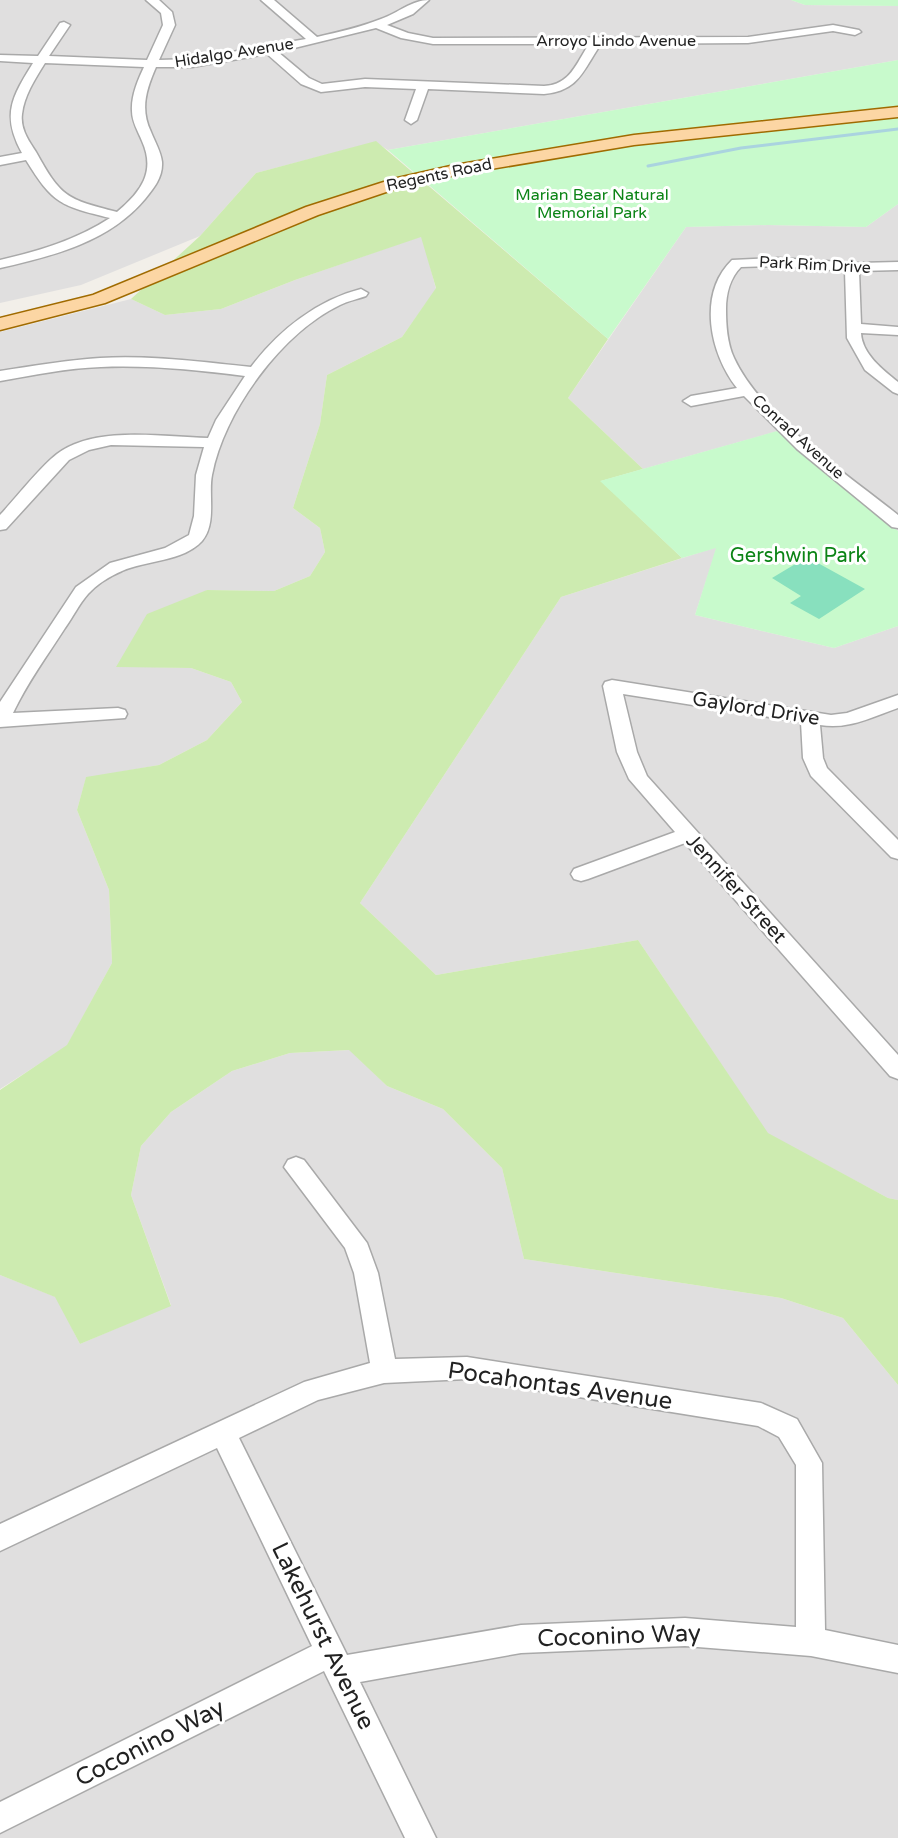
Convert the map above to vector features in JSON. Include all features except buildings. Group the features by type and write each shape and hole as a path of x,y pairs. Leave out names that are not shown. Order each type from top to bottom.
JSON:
{"main road":[{"name":"Regents Road","path":"0,314 104,287 307,203 381,178 447,163 632,133 898,104"},
{"name":"Regents Road","path":"0,324 109,295 312,211 393,184 455,170 634,140 898,112"}],"street":[{"path":"0,264 32,257 70,243 121,217 136,203 152,182 155,172 155,152 141,127 137,110 138,100 169,25 166,12 152,0"},
{"path":"267,0 314,40"},
{"name":"Hidalgo Avenue","path":"0,58 192,63 360,31 408,12 423,0"},
{"name":"Arroyo Lindo Avenue","path":"378,25 405,36 433,41 748,40 833,28 855,32"},
{"path":"64,26 22,94 16,113 16,127 50,189 58,196 78,206 121,217"},
{"path":"268,49 305,81 321,87 365,83 544,90 558,89 568,84 597,41"},
{"path":"411,120 423,85"},
{"path":"0,161 31,155"},
{"name":"Park Rim Drive","path":"733,266 737,263 754,261 852,268 898,266"},
{"name":"Conrad Avenue","path":"733,266 720,298 718,327 727,360 747,391 791,434 898,522"},
{"path":"852,268 854,338 870,367 898,389"},
{"path":"118,714 0,720 12,694 84,588 115,568 167,552 190,543 196,538 200,529 204,474 213,443 231,406 253,372 289,334 322,310 347,296 361,293"},
{"path":"853,328 898,332"},
{"path":"0,376 87,363 114,362 160,362 253,372"},
{"path":"691,401 747,391"},
{"path":"0,525 63,457 84,446 111,440 213,443"},
{"name":"Gaylord Drive","path":"612,686 831,721 850,719 898,701"},
{"name":"Jennifer Street","path":"612,686 627,752 639,779 898,1070"},
{"path":"810,719 813,758 818,771 898,852"},
{"path":"581,874 687,835"},
{"path":"296,1167 355,1242 366,1273 384,1371"},
{"name":"Pocahontas Avenue","path":"0,1538 314,1390 384,1371 467,1368 761,1415 788,1428 809,1463 811,1642"},
{"name":"Lakehurst Avenue","path":"224,1434 421,1838"},
{"name":"Coconino Way","path":"0,1818 336,1661 521,1639 685,1632 811,1642 898,1659"}],"shaded area":[{"path":"0,0 791,0 805,5 898,6 898,60 388,150 375,142 256,173 200,236 81,285 0,303"},
{"path":"898,204 898,531 778,431 643,469 568,398 686,227 768,225 866,227"},
{"path":"422,236 436,289 402,337 327,375 320,424 293,508 320,528 325,552 310,576 274,591 207,590 117,666 191,668 231,682 242,702 207,740 159,765 86,778 77,810 109,890 112,963 67,1046 0,1089 0,332 131,299 165,315 221,309 295,280"},
{"path":"717,547 695,615 834,648 898,626 898,1200 888,1198 768,1134 638,940 436,975 360,903 561,597"},
{"path":"350,1050 387,1086 443,1109 502,1168 524,1259 781,1298 843,1318 898,1385 898,1838 0,1838 0,1275 56,1297 80,1344 171,1305 131,1195 141,1146 171,1112 232,1071 290,1053"}],"green space":[{"path":"791,0 898,0 898,6 805,5"},
{"name":"Marian Bear Natural Memorial Park","path":"898,60 898,204 866,227 768,225 686,227 608,339 388,150"},
{"path":"376,141 608,339 568,398 643,469 601,481 682,558 561,597 360,903 436,975 638,940 768,1133 888,1198 898,1200 898,1385 843,1318 781,1298 524,1259 502,1168 443,1109 387,1086 349,1050 290,1053 232,1071 171,1112 141,1146 131,1195 171,1306 80,1344 55,1297 0,1275 0,1090 67,1045 112,963 109,890 77,810 86,777 159,765 207,740 242,702 231,682 191,668 116,667 147,614 207,590 274,591 310,576 325,552 320,528 293,508 320,424 327,375 402,337 436,288 421,237 295,280 221,309 165,315 131,299 200,236 256,173"},
{"name":"Gershwin Park","path":"777,431 898,531 898,626 834,648 695,615 716,548 682,558 600,481"},
{"path":"807,557 865,589 819,619 790,603 801,596 772,578"}],"waterway":[{"path":"648,166 741,148 898,129"}]}
